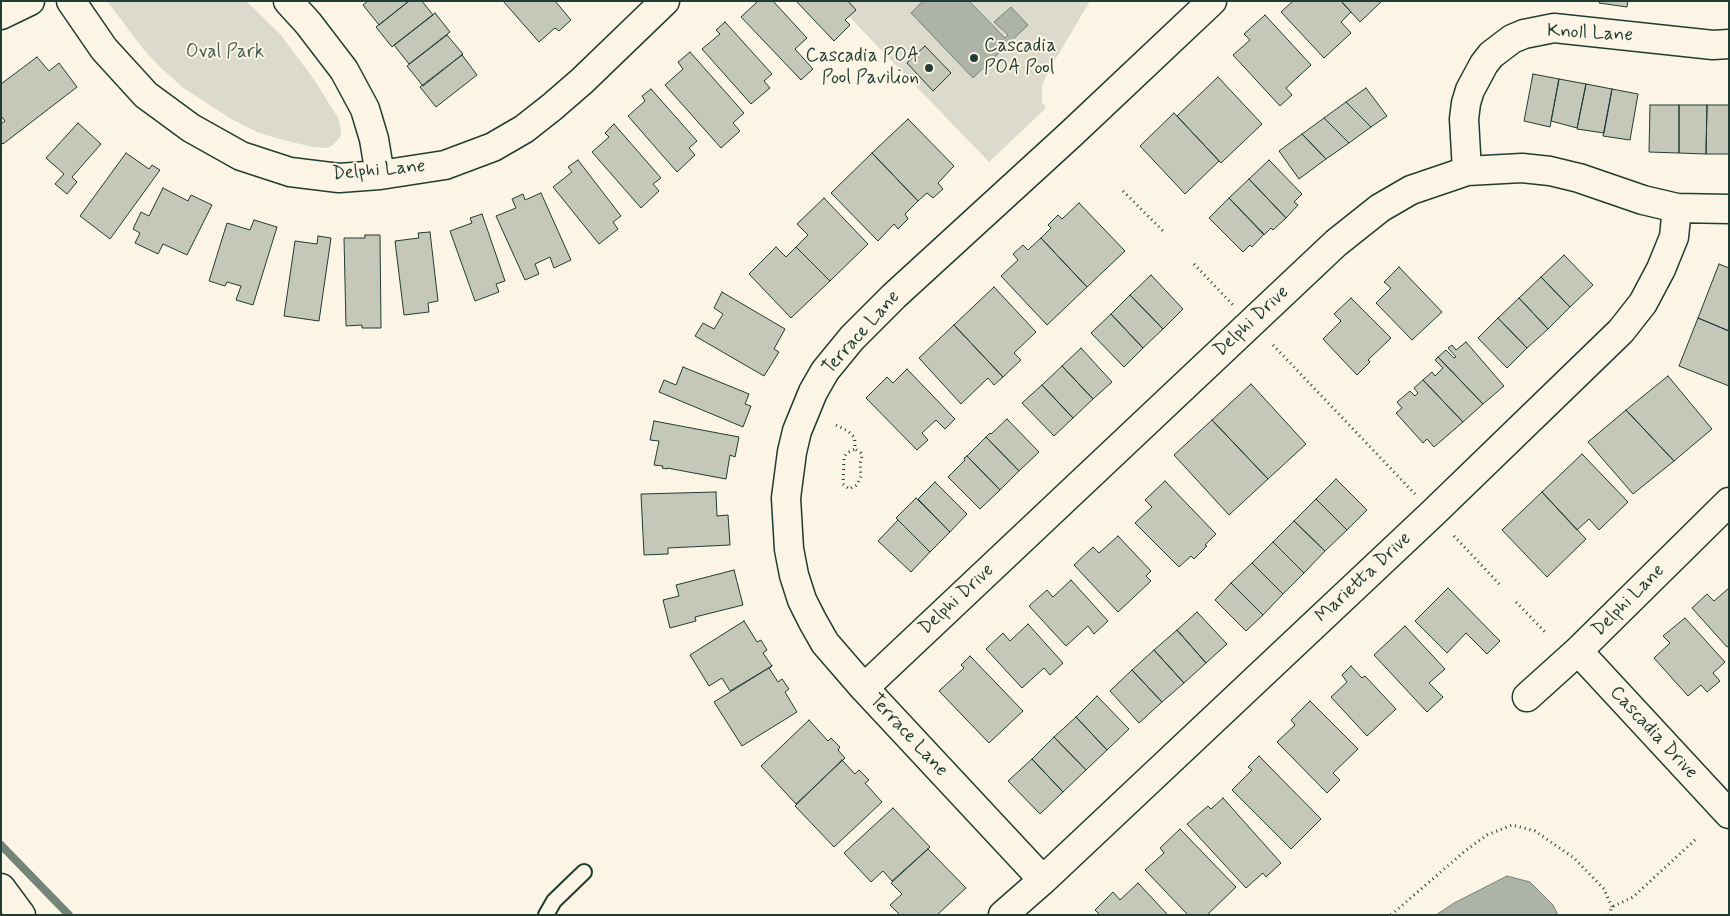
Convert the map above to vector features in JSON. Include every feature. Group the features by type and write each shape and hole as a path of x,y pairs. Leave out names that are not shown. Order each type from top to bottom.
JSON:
{"street":[{"path":"1,15 30,1"},
{"name":"Delphi Lane","path":"71,1 104,48 146,95 191,128 241,156 290,172 339,178 380,175 445,165 492,147 524,130 582,81 665,1"},
{"path":"288,1 308,23 344,70 365,109 374,139 380,175"},
{"name":"Terrace Lane","path":"1043,880 864,688 826,643 802,600 789,549 786,498 788,476 797,431 813,392 837,354 894,296 1071,134 1212,1"},
{"name":"Knoll Lane","path":"1467,171 1464,120 1470,90 1484,64 1492,55 1500,47 1524,34 1554,28 1713,45 1729,44"},
{"name":"Delphi Drive","path":"864,688 1336,243 1380,208 1411,190 1467,171 1522,168 1550,171 1579,178 1643,200 1677,208 1729,209"},
{"name":"Marietta Drive","path":"1004,915 1433,513 1621,331 1643,303 1661,269 1674,237 1677,208"},
{"name":"Delphi Lane","path":"1527,697 1578,651 1729,502"},
{"name":"Cascadia Drive","path":"1578,651 1729,814"},
{"path":"1,888 21,915"}],"lane":[{"path":"546,915 554,901 584,872"}],"path":[{"path":"1123,191 1164,232"},
{"path":"1194,264 1234,305"},
{"path":"1273,345 1416,495"},
{"path":"836,425 848,431 854,438 855,449"},
{"path":"855,449 862,456 860,464 862,476 857,485 849,489 843,484 844,457 855,449"},
{"path":"1454,536 1501,586"},
{"path":"1516,602 1545,632"},
{"path":"1391,915 1465,851 1487,835 1512,825 1535,831 1574,858 1604,889 1612,908"},
{"path":"1609,915 1612,908 1633,897 1696,838"}],"green space":[{"name":"Oval Park","path":"107,1 246,1 280,34 313,78 338,118 341,130 340,137 333,145 327,148 313,147 257,132 233,120 182,87 160,67 144,50"},
{"path":"834,1 1090,1 1042,85 1042,102 1046,108 989,162"}],"shaded area":[{"name":"Cascadia POA Pool","path":"923,1 969,1 1005,38 1008,35 994,22 1011,7 1028,25 973,78 911,13"},
{"path":"1507,876 1530,882 1553,905 1558,915 1436,915 1454,903"}],"building":[{"path":"368,1 409,1 379,25 363,5"},
{"path":"409,1 422,1 433,15 392,47 376,27"},
{"path":"503,1 555,1 571,20 559,31 555,28 539,42"},
{"path":"758,1 773,1 807,38 795,49 813,69 801,80 741,17"},
{"path":"796,1 848,1 856,10 845,20 850,25 834,41"},
{"path":"1293,1 1341,1 1351,12 1341,22 1351,33 1324,58 1281,12"},
{"path":"1341,1 1382,1 1360,22"},
{"path":"1600,1 1628,1 1627,7 1599,3"},
{"path":"435,13 450,32 409,64 394,45"},
{"path":"1265,15 1311,65 1286,88 1292,95 1280,106 1233,55 1250,40 1244,34"},
{"path":"725,22 772,74 764,81 770,88 751,104 702,49 720,34 716,30"},
{"path":"447,35 463,54 423,86 407,66"},
{"name":"Cascadia POA Pool Pavilion","path":"925,46 951,73 933,91 907,63"},
{"path":"690,52 744,113 733,123 740,131 721,148 665,85 683,69 678,62"},
{"path":"462,55 477,75 436,107 420,87"},
{"path":"37,57 49,71 59,63 77,87 3,144 1,142 1,124 5,121 1,116 1,84"},
{"path":"1533,74 1559,79 1550,127 1524,121"},
{"path":"1218,77 1262,124 1221,163 1177,116"},
{"path":"1559,79 1586,84 1577,128 1551,121"},
{"path":"1586,84 1612,89 1604,133 1577,129"},
{"path":"1366,88 1387,116 1371,127 1346,102"},
{"path":"651,89 697,141 689,148 695,155 677,172 628,116 645,101 642,96"},
{"path":"1612,89 1638,94 1630,140 1603,136"},
{"path":"1346,102 1371,127 1349,143 1324,118"},
{"path":"1650,105 1679,105 1679,153 1649,152"},
{"path":"1679,105 1707,105 1706,154 1679,153"},
{"path":"1707,105 1729,105 1729,154 1706,154"},
{"path":"1174,113 1219,161 1185,194 1140,146"},
{"path":"1324,118 1349,143 1326,159 1302,134"},
{"path":"908,119 954,166 938,183 943,189 933,198 927,193 918,201 872,153"},
{"path":"78,123 101,144 72,177 77,182 67,194 55,184 64,174 46,158"},
{"path":"614,124 661,178 653,184 659,191 641,208 592,152 609,137 605,133"},
{"path":"1302,134 1326,159 1299,179 1279,151"},
{"path":"126,153 149,169 152,165 160,170 110,239 80,216"},
{"path":"872,153 918,201 905,214 908,219 898,229 894,224 878,241 831,193"},
{"path":"578,160 621,216 613,222 618,229 599,244 553,187 572,172 568,167"},
{"path":"1269,160 1302,194 1294,202 1298,205 1286,218 1249,179"},
{"path":"1249,179 1286,218 1273,230 1271,228 1264,235 1229,198"},
{"path":"163,188 188,201 191,195 212,205 187,255 163,244 158,254 135,243 140,233 133,229 141,212 149,216"},
{"path":"541,193 571,260 554,268 550,257 535,264 539,274 525,280 496,216 516,208 512,199 523,194 525,200"},
{"path":"824,198 868,244 830,281 796,247 808,235 797,224"},
{"path":"1229,198 1264,234 1252,247 1250,245 1243,252 1209,218"},
{"path":"1079,203 1125,251 1087,287 1041,238 1051,228 1048,225 1058,215 1062,219"},
{"path":"482,214 505,281 496,284 499,292 475,301 450,231 472,223 470,218"},
{"path":"254,220 277,227 253,305 236,300 241,286 227,282 225,286 209,281 227,223 250,230"},
{"path":"430,232 438,301 428,303 429,312 404,315 395,241 419,238 418,233"},
{"path":"365,235 380,235 381,328 362,328 362,325 346,326 344,238 365,238"},
{"path":"318,236 331,238 319,321 284,316 295,241 317,244"},
{"path":"1041,238 1087,287 1047,325 1001,276 1018,260 1013,254 1023,245 1028,250"},
{"path":"776,247 786,257 796,247 830,281 791,318 749,274"},
{"path":"1564,255 1593,285 1570,307 1541,277"},
{"path":"1719,264 1729,268 1729,331 1698,318"},
{"path":"1399,267 1442,312 1412,340 1376,303 1391,288 1384,282"},
{"path":"1151,275 1183,309 1163,329 1130,295"},
{"path":"1541,277 1570,307 1548,329 1519,298"},
{"path":"994,287 1036,332 1014,353 1021,360 1003,377 954,325"},
{"path":"722,292 785,329 774,349 779,352 764,376 695,336 703,323 714,329 723,314 714,308"},
{"path":"1130,295 1163,329 1143,348 1111,314"},
{"path":"1351,298 1391,338 1368,360 1370,362 1357,375 1323,339 1341,321 1334,314"},
{"path":"1519,298 1548,329 1527,348 1498,318"},
{"path":"1111,314 1143,348 1124,367 1091,333"},
{"path":"1498,318 1527,348 1507,368 1478,338"},
{"path":"1698,318 1729,331 1729,386 1679,366"},
{"path":"954,325 1003,377 994,385 988,378 961,404 919,358"},
{"path":"1466,342 1504,386 1483,404 1438,357 1446,350 1454,358 1456,357 1448,348 1452,345 1456,350"},
{"path":"1081,348 1112,382 1093,399 1062,366"},
{"path":"1438,357 1483,404 1463,422 1423,380 1432,372 1435,376 1443,368 1435,360"},
{"path":"1062,366 1093,399 1073,418 1042,385"},
{"path":"683,367 749,394 745,404 751,406 743,427 659,392 664,380 676,385"},
{"path":"907,369 955,419 945,429 936,420 922,433 928,440 917,450 866,398 887,377 893,383"},
{"path":"1668,376 1712,429 1674,461 1626,410"},
{"path":"1423,380 1463,422 1434,447 1427,439 1423,443 1396,413 1402,408 1397,402 1410,391 1415,396 1418,393 1414,388"},
{"path":"1251,384 1306,444 1268,479 1212,420"},
{"path":"1042,385 1073,418 1054,436 1022,403"},
{"path":"1626,410 1674,461 1633,494 1588,442"},
{"path":"1007,419 1039,452 1019,471 986,437"},
{"path":"1212,420 1268,479 1229,515 1174,455"},
{"path":"654,421 739,437 735,457 730,455 726,479 654,465 659,441 650,440"},
{"path":"986,437 1019,471 1000,490 967,456"},
{"path":"1582,454 1628,502 1599,530 1589,519 1577,530 1542,492"},
{"path":"967,456 1000,490 980,509 948,477"},
{"path":"1336,479 1367,510 1347,530 1316,499"},
{"path":"1165,481 1216,534 1194,559 1191,556 1179,567 1135,523 1152,507 1145,500"},
{"path":"935,482 967,514 950,532 918,499"},
{"path":"716,492 717,516 728,515 730,545 668,548 668,554 644,555 641,494"},
{"path":"1542,492 1586,539 1547,577 1502,530"},
{"path":"916,498 950,532 930,552 896,518"},
{"path":"1316,499 1347,530 1325,551 1294,521"},
{"path":"898,520 930,552 911,572 878,541"},
{"path":"1294,521 1325,551 1304,573 1273,542"},
{"path":"1118,536 1151,571 1146,576 1151,581 1118,612 1074,565 1093,547 1099,553"},
{"path":"1273,542 1304,573 1283,594 1252,563"},
{"path":"1252,563 1283,594 1263,615 1231,583"},
{"path":"734,570 743,605 695,617 696,621 670,628 663,600 679,596 676,585"},
{"path":"1071,580 1108,621 1094,634 1088,626 1066,646 1029,606 1047,590 1053,597"},
{"path":"1231,583 1263,615 1246,631 1215,600"},
{"path":"1448,588 1500,641 1487,654 1466,633 1447,653 1415,621"},
{"path":"1729,588 1729,646 1727,647 1692,608 1707,594 1714,601"},
{"path":"1197,612 1227,644 1206,663 1177,630"},
{"path":"1685,618 1725,662 1713,673 1720,681 1707,692 1701,685 1688,696 1654,658 1670,643 1663,636"},
{"path":"744,621 757,642 761,640 767,650 763,653 772,666 730,691 722,678 709,686 690,655"},
{"path":"1028,624 1063,663 1050,675 1044,668 1022,688 986,649 1003,633 1010,641"},
{"path":"1405,626 1445,669 1429,683 1443,697 1427,712 1374,655"},
{"path":"1177,630 1206,663 1184,683 1154,650"},
{"path":"1154,650 1184,683 1162,702 1132,670"},
{"path":"970,656 1023,711 989,743 939,691 964,668 961,665"},
{"path":"772,666 769,668 778,682 782,679 789,689 785,692 797,712 742,746 714,702"},
{"path":"1351,666 1362,678 1365,676 1396,709 1367,736 1331,697 1347,682 1342,675"},
{"path":"1132,670 1162,702 1139,723 1110,691"},
{"path":"1097,696 1129,729 1107,750 1076,717"},
{"path":"1310,701 1358,749 1333,773 1340,780 1327,793 1277,742 1295,725 1291,720"},
{"path":"1076,717 1107,750 1086,770 1054,737"},
{"path":"809,720 828,741 831,738 840,747 838,750 845,758 796,804 761,766"},
{"path":"1054,737 1086,770 1063,792 1032,759"},
{"path":"1259,756 1321,819 1291,849 1232,790 1252,770 1248,767"},
{"path":"1032,759 1063,792 1040,814 1008,781"},
{"path":"842,760 855,774 859,770 869,780 865,783 882,802 834,847 795,806"},
{"path":"1223,798 1281,863 1266,877 1263,873 1246,888 1187,824 1208,806 1211,809"},
{"path":"893,808 930,847 892,881 883,871 871,882 844,853"},
{"path":"1180,829 1236,887 1207,915 1188,915 1145,870 1164,853 1160,848"},
{"path":"928,849 966,888 937,915 900,915 890,905 902,894 891,883"},
{"path":"1138,883 1168,915 1100,915 1095,910 1113,892 1120,900"}],"waterway":[{"path":"1,845 69,915"}],"place":[{"name":"Cascadia POA Pool","path":"974,58"},
{"name":"Cascadia POA Pool Pavilion","path":"929,68"}]}
